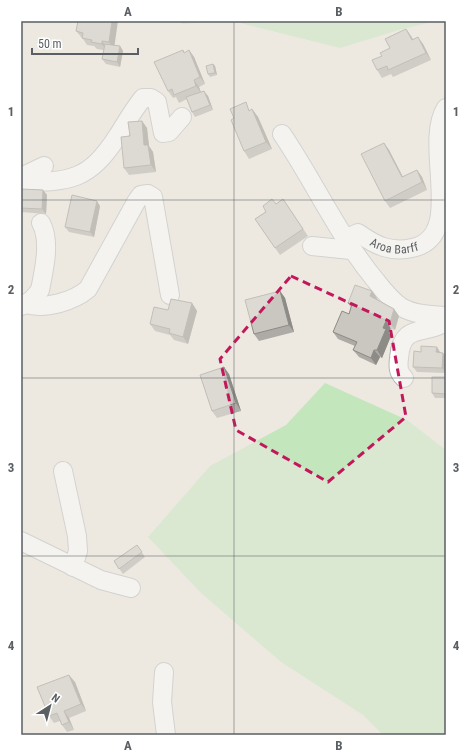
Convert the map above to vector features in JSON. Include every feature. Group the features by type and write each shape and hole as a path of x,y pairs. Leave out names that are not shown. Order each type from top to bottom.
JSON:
{"street":[{"path":"21,182 73,179 85,173 96,165 143,98 151,98 157,102 163,133 170,132 182,117"},
{"name":"Aroa Barff","path":"312,246 348,244 358,233 377,245 391,250 406,250 421,247 436,235 440,224 442,210 439,133 440,120 446,108"},
{"name":"Aroa Barff","path":"282,134 296,155 348,244 378,283 401,307 416,313 446,316"},
{"path":"21,177 44,166"},
{"path":"24,305 34,307 48,305 80,296 88,289 136,202 142,195 148,194 153,197 170,295"},
{"path":"24,305 40,290 46,240 45,229 41,222"},
{"path":"404,378 399,373 398,362 403,341 409,334 417,330 446,322"},
{"path":"63,471 77,536 78,551 73,567"},
{"path":"21,541 101,580 131,588"},
{"path":"164,672 162,702 166,735"}],"highlighted area":[{"path":"291,276 389,321 406,417 328,482 236,430 220,359"}],"green space":[{"path":"178,21 224,21 182,24"},
{"path":"232,21 436,21 399,30 340,48"},
{"path":"325,383 407,420 446,450 446,735 383,735 363,715 281,662 200,592 148,537 210,466 286,425"}],"building":[{"path":"78,21 112,21 109,42 102,41 102,44 91,42 92,40 82,38 83,33 76,31"},
{"path":"406,29 412,40 418,37 426,53 388,70 387,66 377,70 372,60 382,56 380,53 390,48 385,39"},
{"path":"105,44 120,46 117,62 102,59"},
{"path":"183,50 184,53 189,50 200,77 194,80 196,86 174,95 172,89 168,91 154,62"},
{"path":"213,64 215,73 208,74 206,66"},
{"path":"204,91 210,105 192,112 186,97"},
{"path":"246,102 249,111 252,109 266,142 244,151 231,120 234,118 230,109"},
{"path":"142,121 144,145 148,145 151,165 124,168 121,137 130,136 128,122"},
{"path":"384,143 402,177 417,170 422,182 385,201 361,154"},
{"path":"21,189 43,190 42,209 21,208"},
{"path":"72,195 97,201 90,232 65,227"},
{"path":"272,199 276,204 283,199 303,229 275,248 255,219 266,212 263,206"},
{"path":"355,285 372,291 370,296 394,309 390,323 386,321 383,328 386,329 377,350 374,350 371,358 353,350 357,342 333,332 342,311 349,314 352,304 348,303"},
{"path":"280,291 289,325 254,334 245,300"},
{"path":"171,299 192,303 183,337 169,333 170,329 150,324 154,307 168,310"},
{"path":"421,346 437,347 436,352 443,353 442,368 413,367 414,351 421,352"},
{"path":"224,367 236,403 212,411 200,375"},
{"path":"432,377 446,377 446,394 432,393"},
{"path":"137,545 142,552 119,569 114,561"},
{"path":"69,675 81,704 64,711 69,722 62,725 57,713 49,716 37,687"}]}
